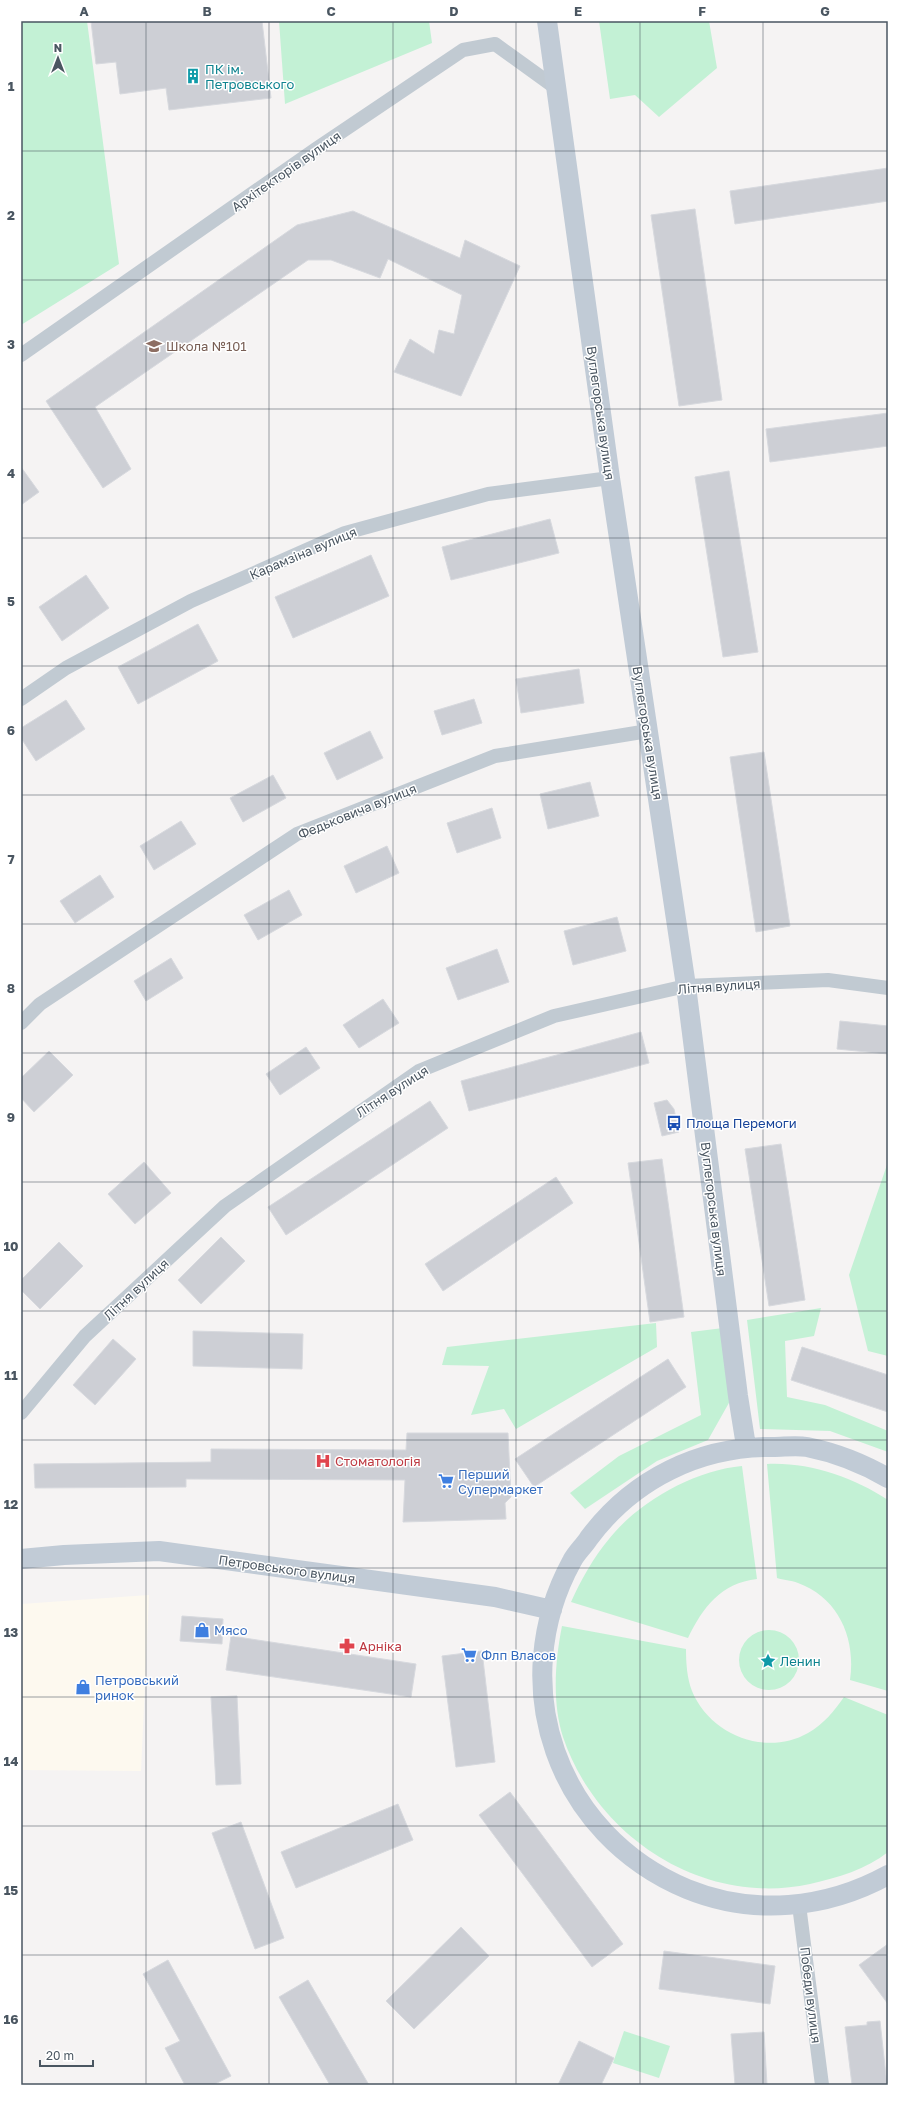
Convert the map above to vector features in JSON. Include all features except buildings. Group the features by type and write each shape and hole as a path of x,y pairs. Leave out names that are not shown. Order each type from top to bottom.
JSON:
{"main road":[{"name":"Вуглегорська вулиця","path":"547,21 610,478 686,986 738,1396 746,1446"},
{"path":"888,1478 861,1462 805,1447 746,1446 694,1459 646,1483 604,1518 572,1561 552,1610 542,1658 544,1706 556,1754 570,1786 593,1821 626,1854 664,1879 707,1897 753,1905 799,1905 834,1898 867,1886 888,1875"},
{"name":"Петровського вулиця","path":"21,1559 64,1555 159,1551 496,1597 552,1610"}],"street":[{"name":"Архітекторів вулиця","path":"21,355 316,149 463,50 495,44 556,88"},
{"name":"Карамзіна вулиця","path":"21,699 66,668 191,601 345,533 488,494 610,478"},
{"name":"Федьковича вулиця","path":"21,1023 40,1004 297,834 495,756 648,731"},
{"name":"Літня вулиця","path":"21,1413 86,1336 226,1206 419,1071 554,1016 686,986 828,980 888,988"},
{"name":"Победи вулиця","path":"799,1905 822,2085"}],"shaded area":[{"name":"Петровський ринок","path":"149,1595 141,1771 21,1770 21,1604"}],"green space":[{"path":"21,21 87,21 119,264 21,325"},
{"path":"279,21 429,21 432,43 285,104"},
{"path":"599,21 709,21 717,68 659,117 635,95 610,99"},
{"path":"888,1162 888,1356 868,1351 849,1275"},
{"path":"821,1308 814,1336 785,1341 787,1397 825,1405 888,1431 888,1452 830,1431 760,1429 747,1320"},
{"path":"656,1323 657,1347 516,1429 504,1409 471,1415 489,1366 442,1365 447,1347"},
{"path":"723,1328 730,1401 708,1440 657,1461 585,1509 570,1493 619,1456 701,1415 691,1332"},
{"path":"767,1464 783,1464 815,1468 860,1484 888,1500 888,1691 850,1680 850,1650 847,1635 842,1622 834,1609 812,1590 795,1582 777,1578"},
{"path":"742,1466 757,1579 744,1581 723,1591 700,1616 688,1638 571,1602 583,1577 598,1554 621,1525 635,1513 651,1501 687,1481 705,1474"},
{"path":"562,1626 686,1649 689,1681 692,1691 700,1706 712,1720 741,1738 758,1742 775,1743 792,1740 819,1726 844,1697 888,1715 888,1852 871,1863 841,1876 810,1884 770,1888 731,1885 694,1874 660,1857 628,1834 601,1806 579,1773 563,1737 557,1710 556,1696 556,1668"},
{"path":"769,1630 785,1635 790,1639 794,1644 799,1660 794,1676 790,1681 785,1685 769,1690 753,1685 748,1681 744,1676 739,1660 744,1644 748,1639 753,1635"},
{"path":"624,2031 670,2046 659,2078 613,2063"}],"place":[{"name":"ПК ім. Петровського","path":"193,76"},
{"name":"Школа №101","path":"154,346"},
{"name":"Площа Перемоги","path":"674,1123"},
{"name":"Стоматологія","path":"323,1461"},
{"name":"Перший Супермаркет","path":"446,1481"},
{"name":"Мясо","path":"202,1630"},
{"name":"Арніка","path":"347,1646"},
{"name":"Флп Власов","path":"469,1655"},
{"name":"Ленин","path":"768,1661"},
{"name":"Петровський ринок","path":"83,1687"}]}
